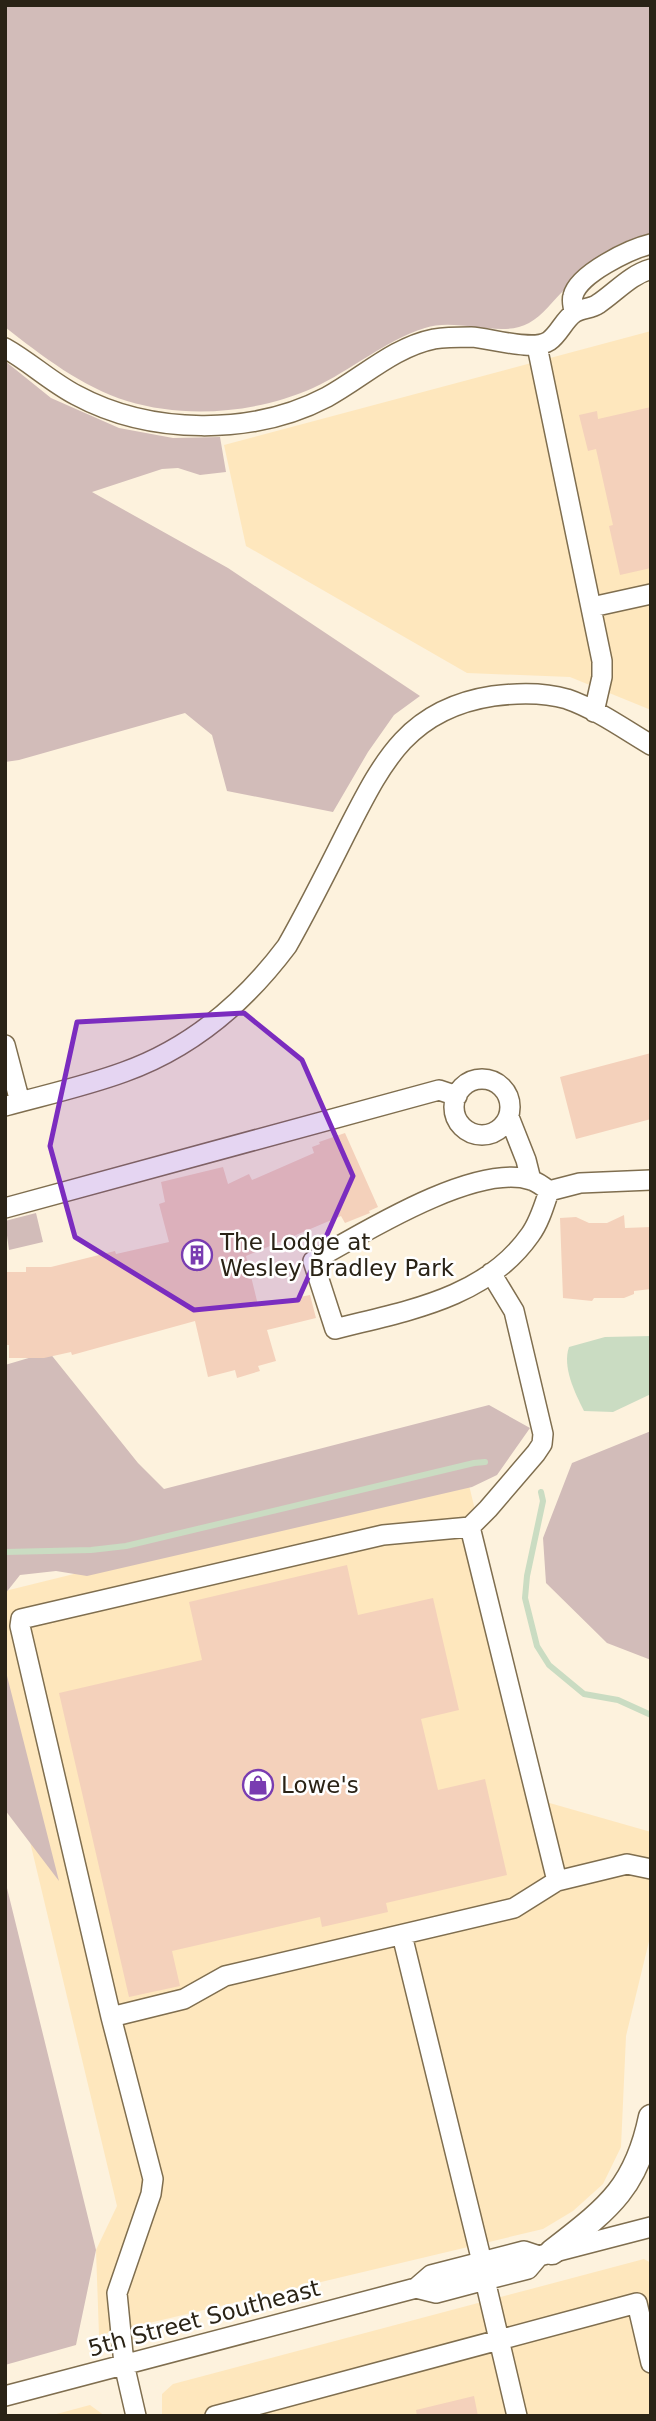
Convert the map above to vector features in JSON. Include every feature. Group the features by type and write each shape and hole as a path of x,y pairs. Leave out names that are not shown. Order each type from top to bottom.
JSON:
{"main road":[{"path":"546,2254 598,2217 626,2183 640,2160 651,2117"}],"street":[{"path":"574,313 574,293 590,275 621,254 651,244"},
{"path":"5,348 74,395 96,405 152,420 197,425 252,421 303,408 327,397 397,353 433,339 472,337 537,346 549,341 574,313 598,304 634,276 651,269"},
{"path":"537,346 602,661 602,677 594,712"},
{"path":"592,607 651,594"},
{"path":"5,1045 13,1104 134,1068 185,1042 233,1007 287,946 378,771 401,742 431,717 477,699 529,693 568,700 651,745"},
{"path":"487,1079 496,1082 508,1095 511,1110 509,1117 498,1131 489,1135 472,1133 458,1122 454,1104 469,1082 487,1079"},
{"path":"5,1208 439,1090 457,1096"},
{"path":"509,1117 531,1180"},
{"path":"549,1191 532,1234 492,1273 449,1297 335,1329 313,1261 458,1187 513,1177 531,1180 549,1191 580,1183 651,1180"},
{"path":"136,2416 124,2364 117,2293 151,2194 153,2179 111,2017 20,1626 22,1619 383,1535 470,1527 536,1453 542,1444 543,1434 514,1311 492,1273"},
{"path":"470,1527 557,1881"},
{"path":"111,2017 184,1999 225,1976 514,1908 557,1881 627,1864 651,1869"},
{"path":"402,1935 517,2416"},
{"name":"5th Street Southeast","path":"5,2396 416,2288 431,2275 484,2271 524,2251 546,2254 651,2227"},
{"path":"215,2416 637,2303 651,2363"}],"highlighted area":[{"path":"244,1013 302,1060 353,1176 298,1300 194,1310 75,1237 50,1146 77,1022"}],"shaded area":[{"path":"5,5 651,5 651,234 624,242 595,261 529,323 505,329 451,325 425,328 396,340 313,388 269,403 221,411 173,410 150,407 110,395 78,379 5,327"},
{"path":"651,331 651,710 570,677 467,673 246,546 224,445"},
{"path":"5,361 51,398 119,428 173,438 220,437 226,472 200,475 178,468 162,469 92,492 228,568 420,696 394,715 368,752 333,812 227,791 212,735 185,713 5,762"},
{"path":"36,1213 43,1242 9,1250 5,1221"},
{"path":"651,1336 651,1394 613,1412 584,1411 568,1371 569,1347 605,1337"},
{"path":"49,1352 138,1463 164,1489 489,1405 530,1428 497,1475 472,1487 87,1576 56,1571 20,1575 5,1594 5,1365"},
{"path":"651,1431 651,1660 607,1643 546,1583 543,1538 572,1463"},
{"path":"467,1477 546,1802 651,1832 651,1933 626,2036 621,2147 603,2184 573,2211 543,2229 99,2335 96,2250 117,2206 5,1737 5,1591"},
{"path":"5,1668 59,1881 5,1810"},
{"path":"5,1880 96,2250 76,2345 5,2365"},
{"path":"644,2259 651,2263 651,2416 162,2416 162,2394 173,2384"},
{"path":"90,2405 105,2416 49,2416"}],"building":[{"path":"651,407 651,568 620,575 609,526 613,525 596,449 588,451 579,415 597,411 598,419"},
{"path":"651,1053 651,1119 576,1139 560,1077"},
{"name":"The Lodge at Wesley Bradley Park","path":"345,1133 378,1207 345,1223 341,1216 246,1256 258,1305 310,1295 316,1318 267,1330 276,1361 258,1366 260,1371 237,1378 235,1370 208,1377 195,1321 72,1355 71,1352 44,1358 9,1358 9,1345 5,1345 5,1272 26,1272 26,1267 51,1267 115,1251 116,1254 169,1242 159,1204 165,1202 161,1182 223,1167 228,1184 249,1174 252,1180 314,1153 312,1147 320,1144 319,1142"},
{"path":"624,1215 625,1228 651,1227 651,1289 634,1291 634,1294 624,1298 594,1298 592,1301 563,1298 560,1218 576,1217 589,1223 607,1223"},
{"name":"Lowe's","path":"347,1565 358,1615 433,1598 459,1710 421,1719 438,1790 485,1779 507,1875 386,1903 388,1912 322,1927 320,1917 172,1951 180,1986 129,1997 59,1693 202,1660 189,1602"},
{"path":"474,2396 478,2416 417,2416 416,2410"}],"waterway":[{"path":"5,1552 91,1550 126,1546 485,1462"},
{"path":"541,1492 543,1501 525,1598 537,1646 549,1665 584,1694 618,1700 651,1715"}],"place":[{"name":"The Lodge at Wesley Bradley Park","path":"197,1255"},
{"name":"Lowe's","path":"258,1785"}]}
